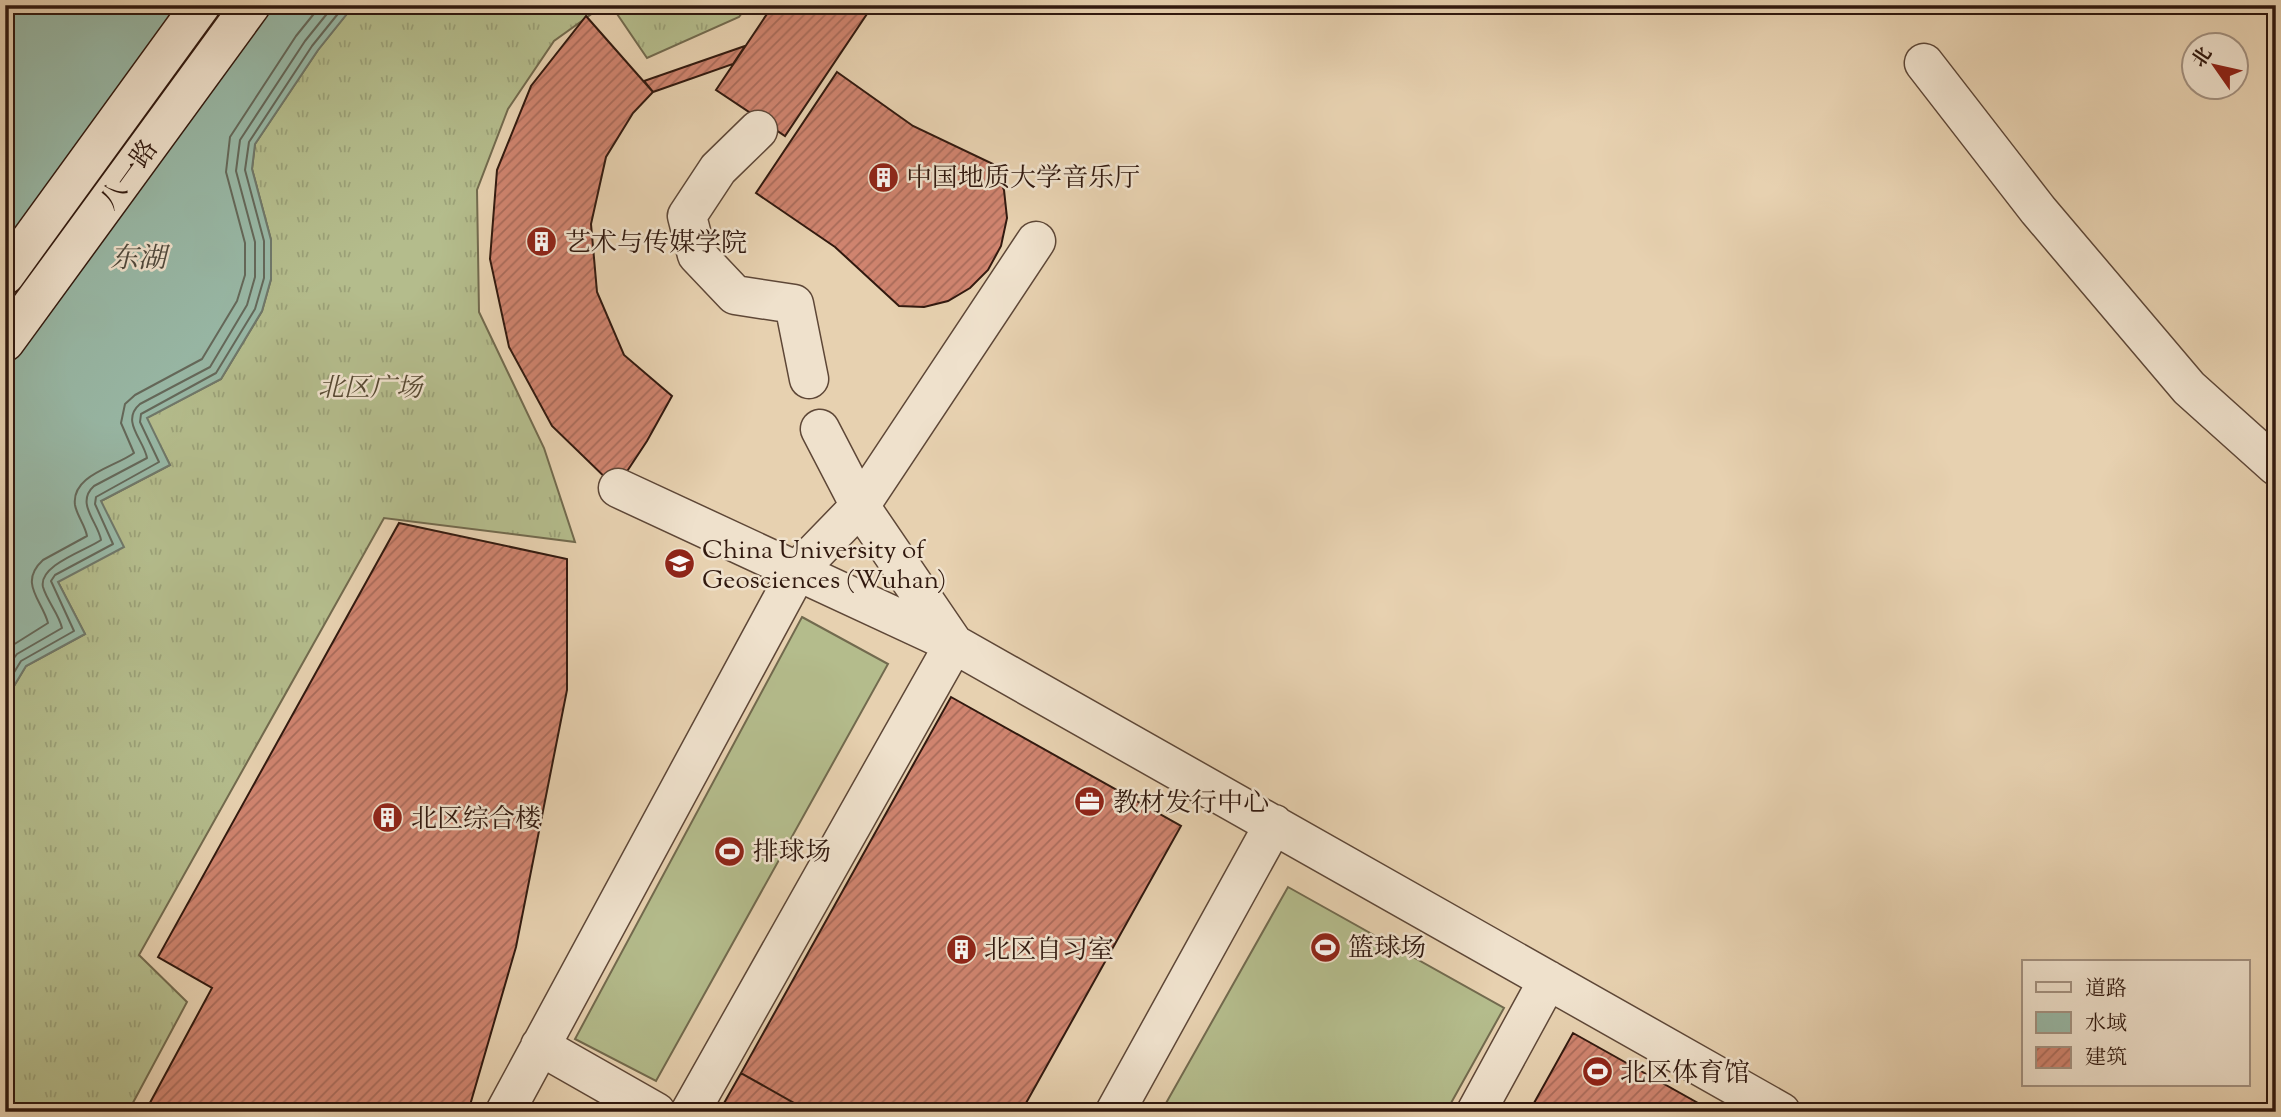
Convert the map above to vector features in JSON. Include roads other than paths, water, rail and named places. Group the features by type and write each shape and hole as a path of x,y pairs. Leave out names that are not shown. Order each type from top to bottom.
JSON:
{"street":[{"name":"八一路","path":"5,275 201,5"},
{"name":"八一路","path":"5,342 251,5"},
{"path":"1924,63 2038,210 2189,388 2276,466"},
{"path":"758,130 718,169 687,216 697,255 735,295 794,303 808,379"},
{"path":"505,1112 798,570 860,506 1036,241"},
{"path":"820,429 860,506 954,644"},
{"path":"618,488 954,644 1781,1112"},
{"path":"690,1112 954,644"},
{"path":"1115,1112 1274,824"},
{"path":"1476,1112 1548,980"},
{"path":"540,1046 656,1112"}],"water":[{"name":"东湖","path":"5,5 354,5 318,50 255,144 252,169 271,240 271,279 262,311 221,379 147,418 170,465 101,501 124,547 58,582 85,634 26,666 5,701"}],"place":[{"name":"中国地质大学音乐厅","path":"883,177"},
{"name":"艺术与传媒学院","path":"542,242"},
{"name":"China University of Geosciences (Wuhan)","path":"679,564"},
{"name":"教材发行中心","path":"1090,802"},
{"name":"北区综合楼","path":"388,818"},
{"name":"排球场","path":"730,851"},
{"name":"篮球场","path":"1325,947"},
{"name":"北区自习室","path":"961,949"},
{"name":"北区体育馆","path":"1597,1072"}],"park label":[{"name":"北区广场","path":"370,387"}]}
